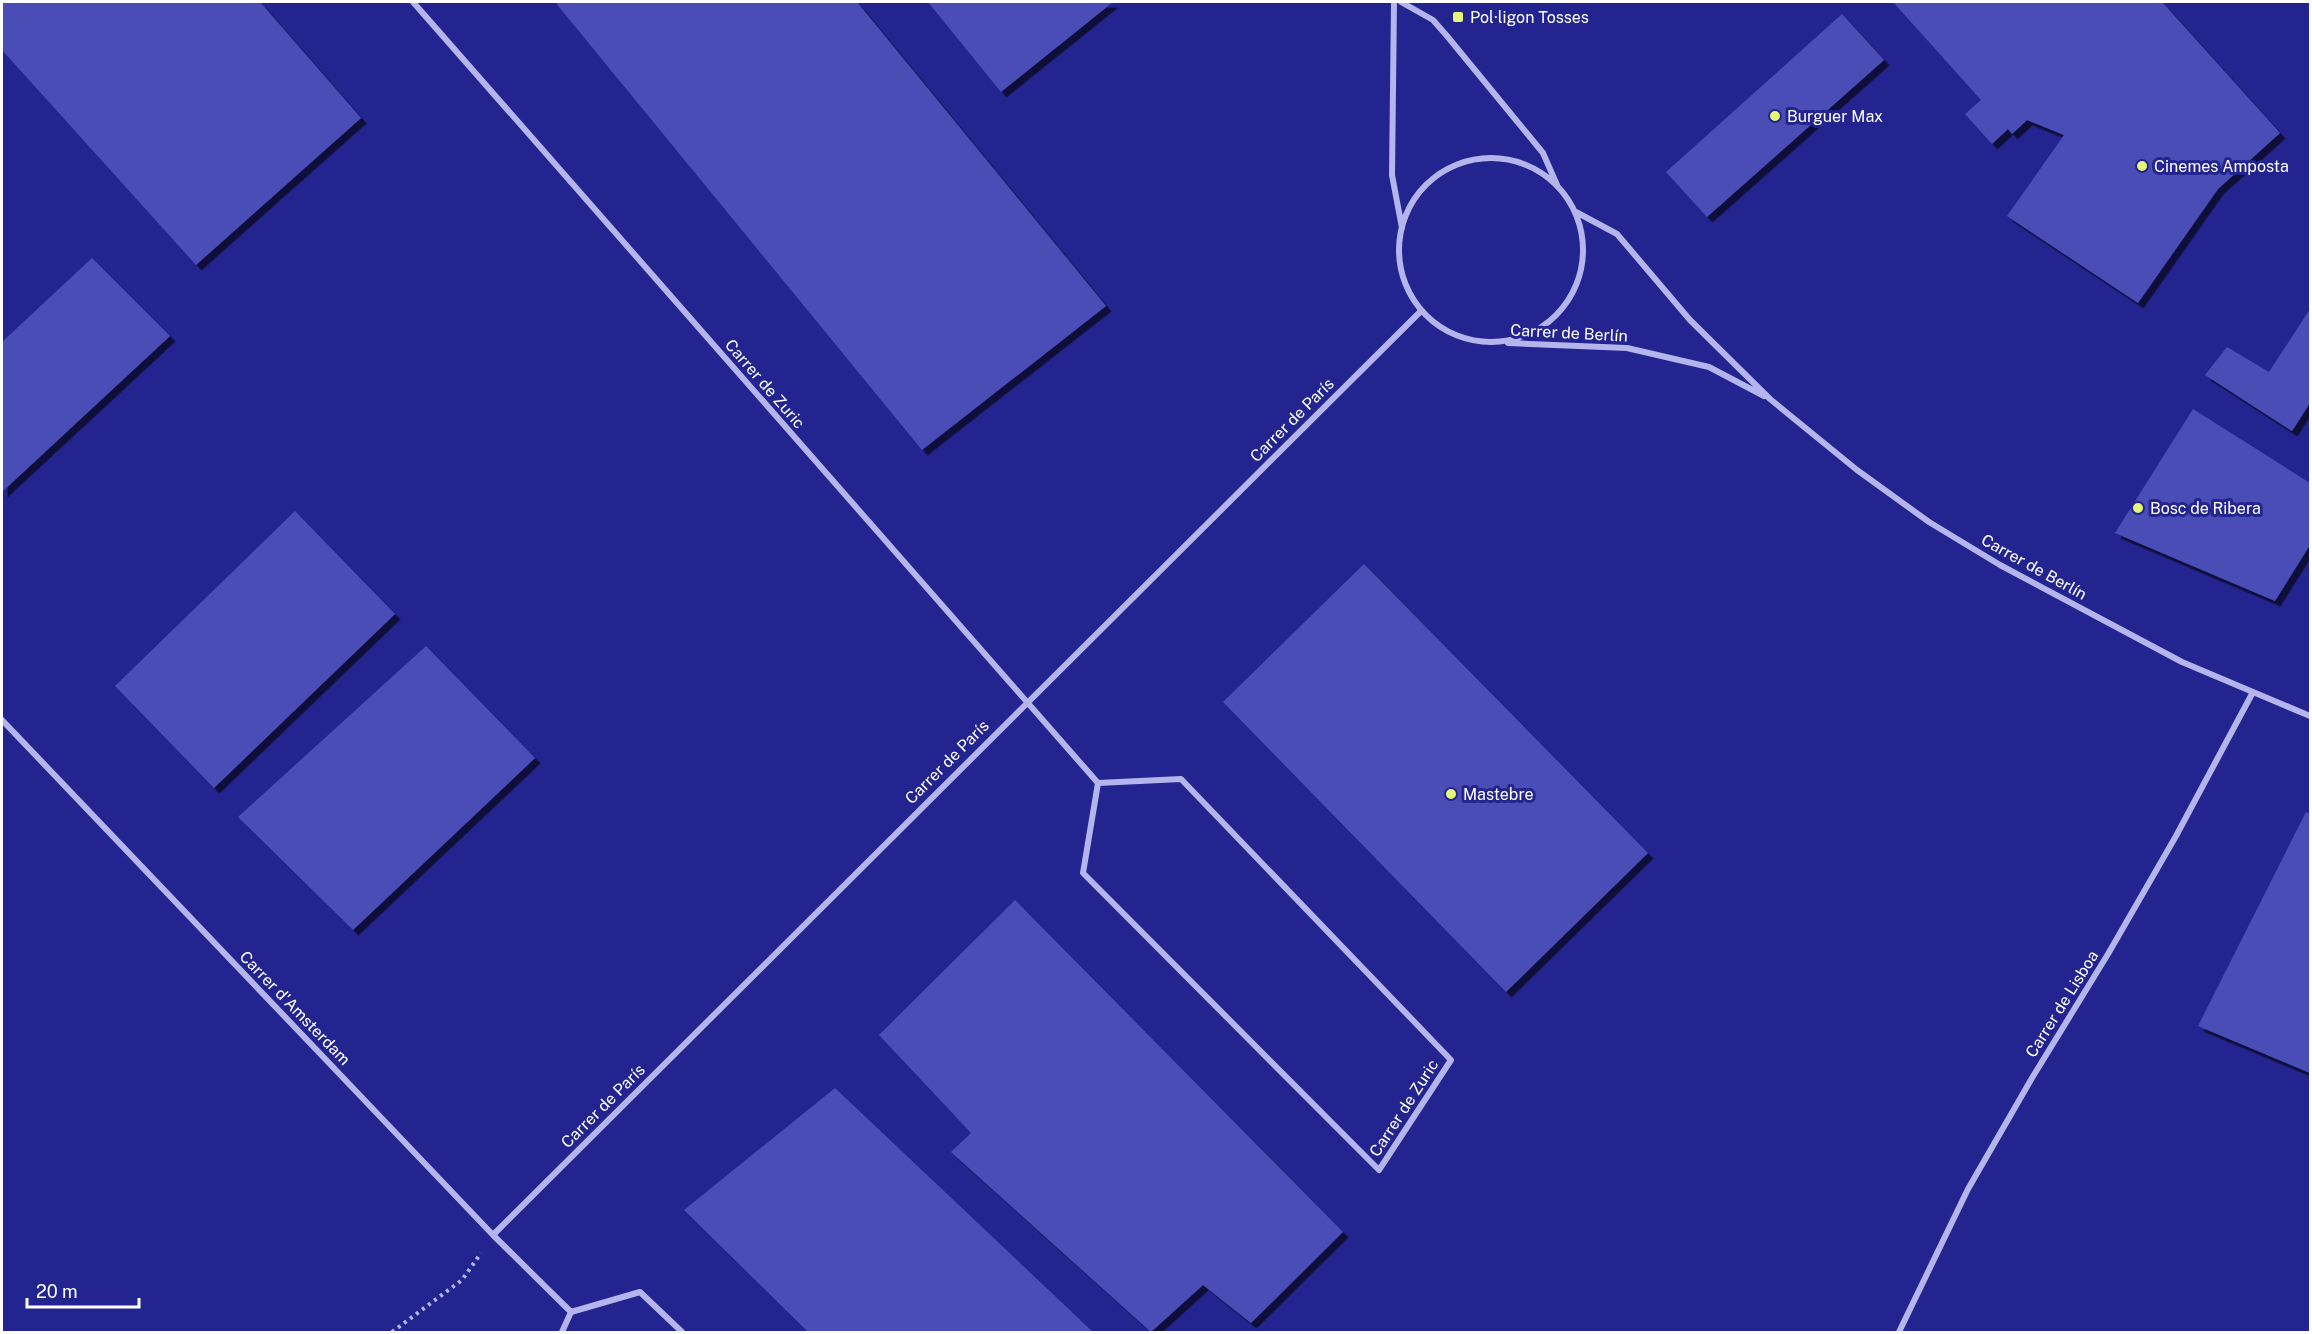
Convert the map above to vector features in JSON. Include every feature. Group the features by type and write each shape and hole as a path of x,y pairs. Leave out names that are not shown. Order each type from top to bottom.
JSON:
{"street":[{"name":"Carrer de Zuric","path":"413,2 1025,703 1098,783"},
{"path":"1394,2 1392,175 1402,228"},
{"path":"1401,2 1433,20 1543,153 1558,186 1576,212 1584,240 1582,269 1572,296 1554,319 1529,335 1501,343 1471,341 1444,330 1421,310 1409,292 1401,272 1399,250 1402,228 1412,202 1431,181 1454,166 1481,159 1509,159 1535,169 1558,186"},
{"name":"Carrer de Berlín","path":"1576,212 1617,234 1690,320 1770,399 1866,476 1929,522 2000,565 2182,662 2310,716"},
{"name":"Carrer de París","path":"493,1235 1421,310"},
{"name":"Carrer de Berlín","path":"1501,343 1627,348 1709,367 1770,399"},
{"name":"Carrer de Lisboa","path":"1899,1332 1968,1189 2176,836 2253,692"},
{"name":"Carrer d'Amsterdam","path":"2,720 493,1235 571,1312"},
{"name":"Carrer de Zuric","path":"1181,779 1452,1060 1379,1170 1083,873 1098,783 1181,779"},
{"path":"562,1332 571,1312 640,1292 682,1332"}],"path":[{"path":"392,1332 462,1280 493,1235"}],"building":[{"path":"2,2 260,2 361,118 196,265 2,50"},
{"path":"555,2 857,2 1106,306 922,450"},
{"path":"928,2 1113,2 1001,92"},
{"name":"Cinemes Amposta","path":"1893,2 2162,2 2280,133 2218,189 2138,303 2007,216 2064,135 2027,120 2012,134 2008,129 1992,144 1965,114 1981,100"},
{"name":"Burguer Max","path":"1842,14 1884,60 1707,217 1666,172"},
{"path":"92,258 170,336 2,492 2,342"},
{"path":"2310,309 2310,403 2292,431 2205,375 2227,347 2269,372"},
{"path":"2193,409 2310,483 2310,545 2275,601 2115,533"},
{"path":"295,511 395,614 214,788 115,686"},
{"name":"Mastebre","path":"1364,564 1648,853 1506,992 1223,702"},
{"path":"426,646 535,758 353,930 238,817"},
{"path":"2306,812 2310,814 2310,1073 2198,1026"},
{"path":"1015,900 1343,1232 1251,1323 1203,1285 1151,1332 951,1152 971,1133 879,1035"},
{"path":"835,1088 1093,1332 808,1332 684,1210"}],"place":[{"name":"Pol·ligon Tosses","path":"1458,17"},
{"name":"Burguer Max","path":"1775,116"},
{"name":"Cinemes Amposta","path":"2142,166"},
{"name":"Bosc de Ribera","path":"2138,508"},
{"name":"Mastebre","path":"1451,794"}]}
